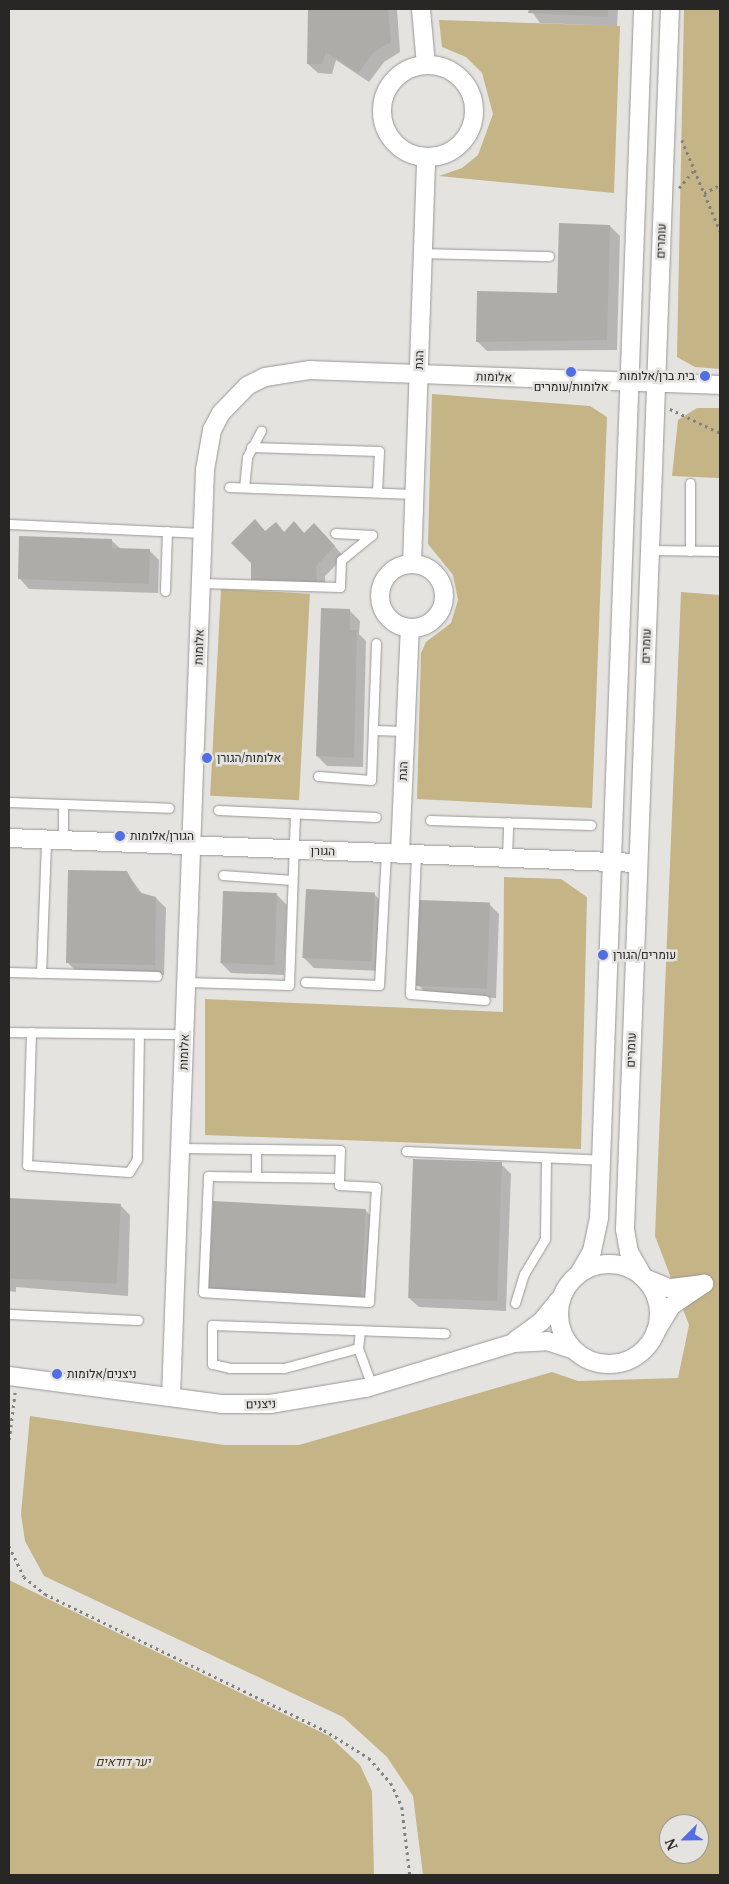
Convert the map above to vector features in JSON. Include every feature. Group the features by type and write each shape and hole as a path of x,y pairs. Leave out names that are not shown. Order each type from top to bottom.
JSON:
{"street":[{"path":"421,9 426,65"},
{"path":"580,1272 609,1264 628,1267 644,1278 669,1288 704,1284 671,1306 655,1333 637,1355 619,1363 600,1363 574,1350 560,1324 562,1295 580,1272 596,1236 601,1160 643,9"},
{"name":"עומרים","path":"644,1278 629,1252 625,1229 670,9"},
{"path":"426,65 445,68 460,78 470,93 474,111 471,128 461,143 446,153 426,157 396,144 386,129 382,111 395,79 426,65"},
{"name":"הגת","path":"412,564 426,157"},
{"name":"אלומות","path":"171,1398 205,470 212,430 233,398 247,386 265,377 302,370 720,385"},
{"path":"412,564 434,573 444,596 435,619 410,628 389,620 380,596 388,574 412,564"},
{"name":"הגת","path":"401,854 410,628"},
{"name":"הגורן","path":"9,838 638,864"},
{"path":"644,1278 658,1304 655,1333"},
{"name":"ניצנים","path":"506,1345 536,1327 562,1295"},
{"name":"ניצנים","path":"13,1377 171,1398 270,1404 372,1386 506,1345 538,1340 574,1350"}],"lane":[{"path":"423,253 549,256"},
{"path":"244,487 250,447 261,431"},
{"path":"250,447 379,451 377,492"},
{"path":"690,483 690,551"},
{"path":"229,487 414,494"},
{"path":"9,524 203,533"},
{"path":"165,591 167,532"},
{"path":"201,583 340,587 341,560 372,535 335,533"},
{"path":"650,550 720,551"},
{"path":"318,776 371,780 376,642"},
{"path":"373,730 405,731"},
{"path":"9,802 169,808"},
{"path":"41,973 54,840 62,804"},
{"path":"218,810 376,817"},
{"path":"186,982 289,985 295,814"},
{"path":"430,820 591,825"},
{"path":"507,858 508,822"},
{"path":"306,982 379,985 401,854"},
{"path":"401,854 410,994 485,1000"},
{"path":"223,875 292,880"},
{"path":"9,972 157,976"},
{"path":"9,1032 184,1034"},
{"path":"31,1032 27,1164 129,1172 137,1159 139,1034"},
{"path":"180,1148 340,1150 339,1185 376,1187 369,1302 203,1292 208,1176 339,1178"},
{"path":"256,1149 256,1176"},
{"path":"406,1151 601,1160"},
{"path":"515,1303 524,1274 545,1239 546,1158"},
{"path":"9,1314 138,1320"},
{"path":"358,1348 284,1368 230,1368 212,1364 212,1325 445,1333"},
{"path":"360,1330 358,1348 372,1386"}],"path":[{"path":"680,136 720,231"},
{"path":"704,193 720,184"},
{"path":"655,402 720,433"},
{"path":"9,1440 13,1377"},
{"path":"9,1546 24,1577 45,1594 324,1730 369,1758 392,1783 402,1807 410,1875"}],"green space":[{"path":"684,9 720,9 720,369 695,367 677,357"},
{"path":"439,20 620,26 614,193 439,176 462,168 478,155 493,114 482,73 466,57 442,47"},
{"path":"432,394 590,406 607,417 592,808 417,799 421,653 426,642 451,623 458,600 453,575 428,544"},
{"path":"697,408 720,408 720,478 672,476 678,420"},
{"path":"221,589 310,594 299,800 210,796"},
{"path":"681,592 720,595 720,1875 423,1875 413,1796 387,1757 343,1717 44,1576 25,1541 21,1514 30,1416 224,1445 299,1445 552,1372 578,1381 678,1378 689,1325 655,1236"},
{"path":"504,877 561,879 587,897 581,1149 205,1135 205,999 503,1012"},
{"name":"יער דודאים","path":"9,1580 329,1736 360,1765 372,1791 374,1875 9,1875"}],"building":[{"path":"308,9 388,9 391,42 374,52 358,73 326,52 322,64 307,64"},
{"path":"529,9 608,9 608,17 528,13"},
{"path":"559,223 610,225 607,340 476,342 477,291 557,293"},
{"path":"255,519 265,531 276,522 284,532 294,521 304,533 314,523 335,546 316,566 317,582 251,580 251,563 231,543"},
{"path":"19,536 112,539 112,548 150,549 149,584 18,579"},
{"path":"321,608 350,609 350,630 357,630 354,758 316,756"},
{"path":"68,870 127,871 138,892 156,897 155,965 66,963"},
{"path":"306,889 375,893 371,962 302,958"},
{"path":"223,891 277,893 274,965 220,963"},
{"path":"419,900 490,902 487,988 416,986"},
{"path":"413,1159 502,1162 497,1301 408,1298"},
{"path":"9,1198 121,1204 117,1284 9,1278"},
{"path":"213,1201 366,1209 361,1296 208,1288"}],"place":[{"name":"אלומות/עומרים","path":"571,372"},
{"name":"בית ברן/אלומות","path":"705,376"},
{"name":"אלומות/הגורן","path":"207,758"},
{"name":"הגורן/אלומות","path":"120,836"},
{"name":"עומרים/הגורן","path":"603,955"},
{"name":"ניצנים/אלומות","path":"57,1374"}]}
